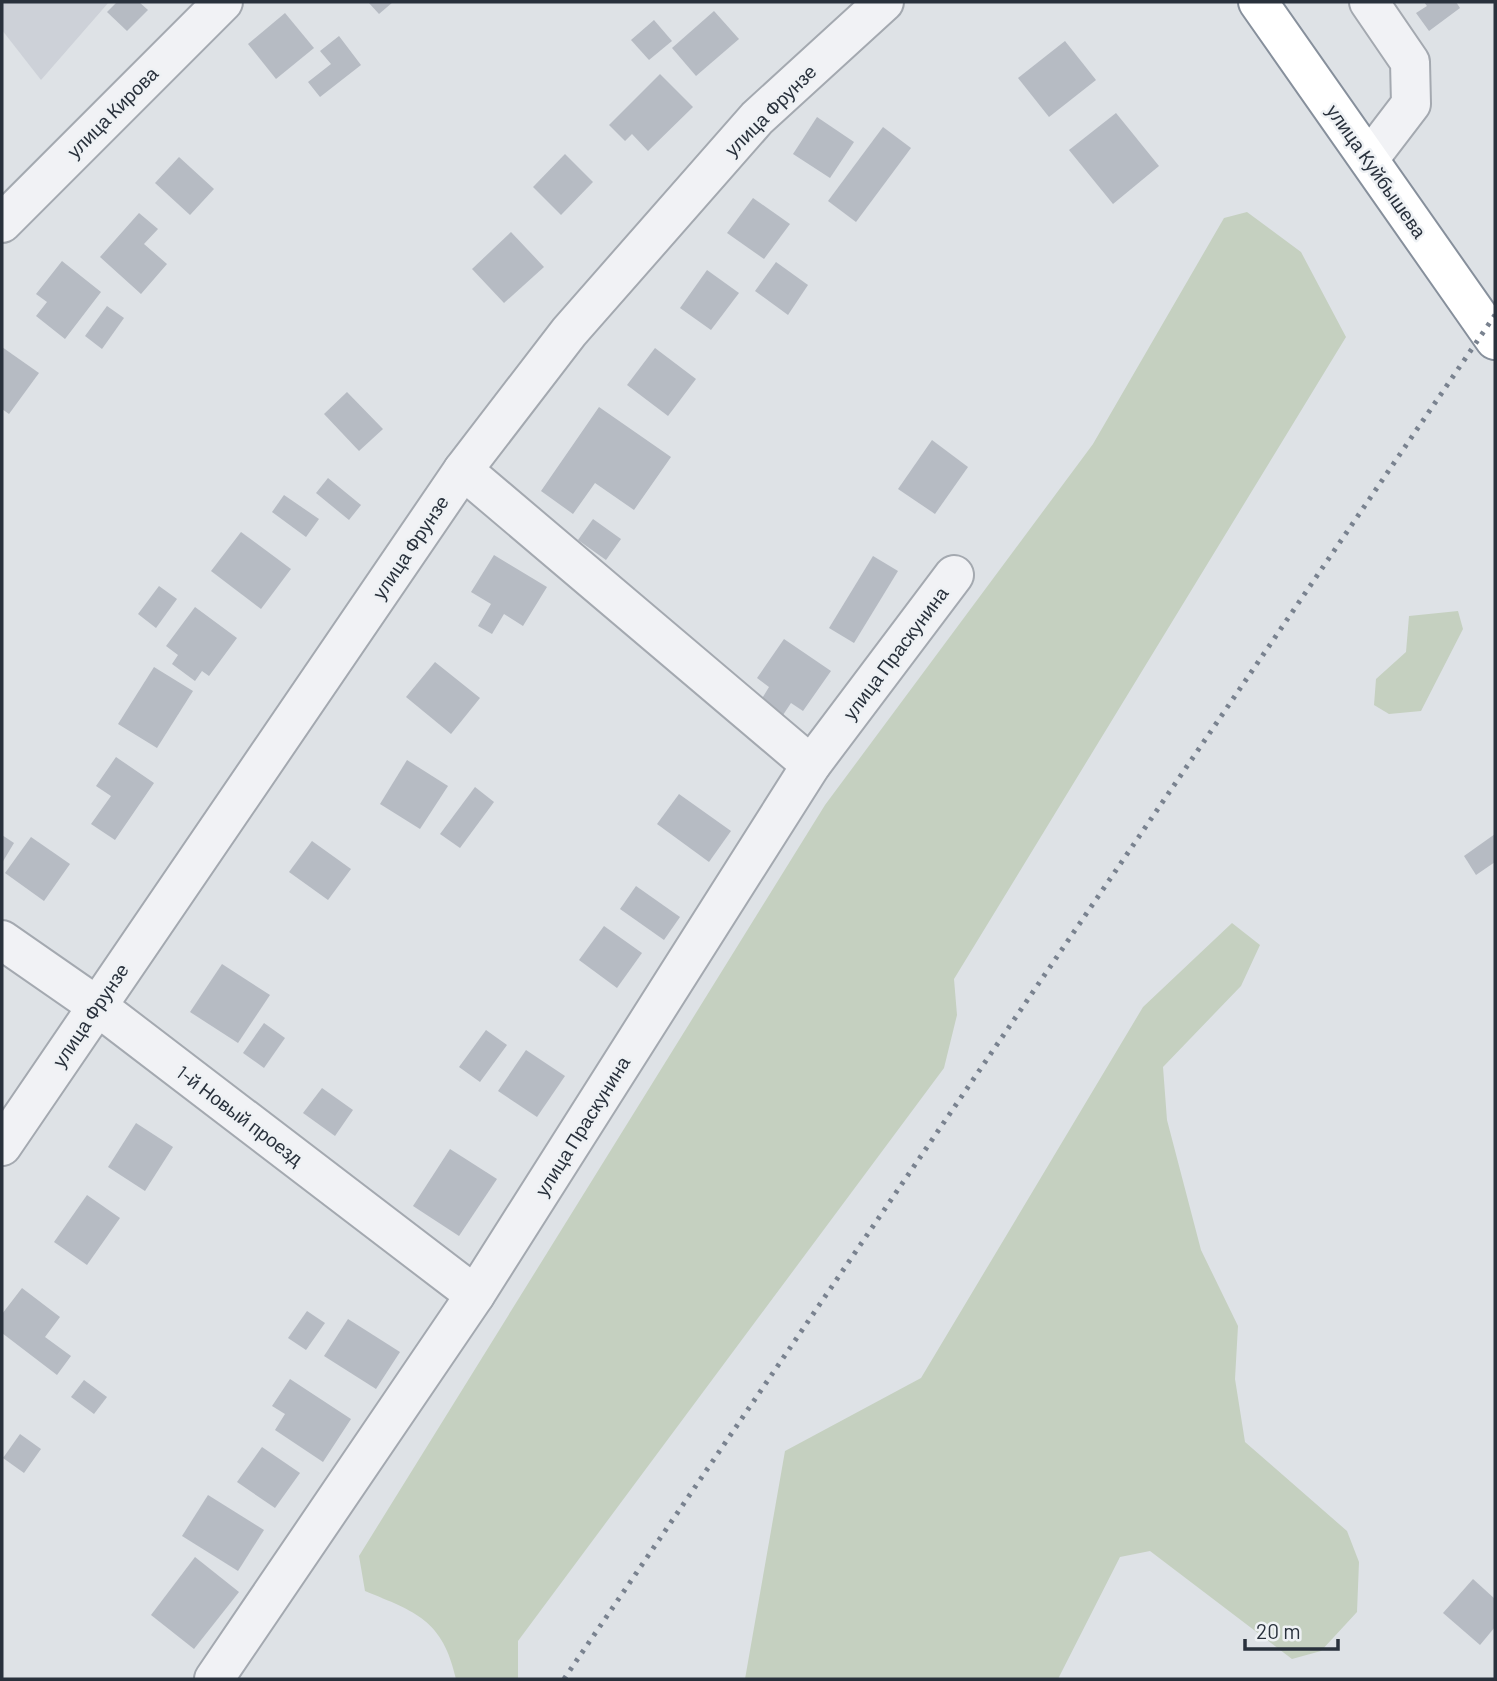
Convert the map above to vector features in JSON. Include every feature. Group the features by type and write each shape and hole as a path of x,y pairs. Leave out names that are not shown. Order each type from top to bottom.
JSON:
{"highway":[{"name":"улица Куйбышева","path":"1258,2 1495,340"}],"street":[{"name":"улица Кирова","path":"2,223 223,2"},
{"name":"улица Фрунзе","path":"2,1146 463,470 569,332 757,118 884,2"},
{"path":"1368,2 1410,62 1411,104 1368,159"},
{"path":"463,470 810,765"},
{"name":"улица Праскунина","path":"214,1679 475,1295 810,765 954,575"},
{"name":"1-й Новый проезд","path":"2,940 97,1006 475,1295"}],"shaded area":[{"path":"2,2 109,2 41,80 2,30"}],"green space":[{"path":"1247,212 1301,252 1346,337 954,979 957,1015 944,1068 518,1641 518,1679 456,1679 443,1643 425,1621 399,1605 365,1591 359,1556 825,805 1093,444 1224,218"},
{"path":"1458,611 1463,629 1421,711 1389,714 1374,705 1376,679 1406,652 1409,616"},
{"path":"1232,923 1260,945 1241,986 1163,1067 1167,1120 1201,1250 1238,1326 1235,1379 1245,1442 1347,1531 1359,1562 1357,1612 1321,1651 1292,1659 1150,1551 1120,1557 1058,1679 745,1679 785,1451 921,1378 1143,1007"}],"building":[{"path":"117,2 139,2 148,10 127,31 107,12"},
{"path":"368,2 393,2 379,14"},
{"path":"1424,2 1456,2 1460,8 1429,31 1416,13 1427,6"},
{"path":"714,11 739,39 696,76 672,48"},
{"path":"285,13 314,48 276,79 248,44"},
{"path":"654,20 672,41 649,60 631,40"},
{"path":"339,36 361,65 320,97 308,82 331,64 320,51"},
{"path":"1065,41 1096,80 1049,117 1018,78"},
{"path":"660,74 693,107 648,151 632,134 625,141 609,125"},
{"path":"1116,113 1159,166 1113,204 1069,150"},
{"path":"817,117 854,142 830,178 793,154"},
{"path":"883,127 911,148 856,222 828,201"},
{"path":"565,154 593,182 561,215 533,187"},
{"path":"179,157 214,189 190,215 155,183"},
{"path":"753,198 790,224 764,259 727,233"},
{"path":"139,213 158,229 144,244 167,264 141,294 100,257"},
{"path":"511,232 544,267 504,303 472,269"},
{"path":"62,261 101,292 65,339 36,316 47,302 36,294"},
{"path":"776,262 808,285 788,315 755,291"},
{"path":"707,270 739,293 711,330 680,308"},
{"path":"107,306 124,318 102,349 85,336"},
{"path":"2,347 39,373 9,414 2,409"},
{"path":"655,348 696,379 668,416 627,385"},
{"path":"347,392 383,429 359,451 324,414"},
{"path":"599,407 671,457 634,510 595,483 573,514 541,491"},
{"path":"932,440 968,467 935,514 898,489"},
{"path":"328,478 361,505 349,520 316,493"},
{"path":"284,495 319,519 306,537 272,512"},
{"path":"593,519 621,539 606,560 578,540"},
{"path":"241,532 291,569 261,609 211,571"},
{"path":"494,555 547,587 523,626 504,614 492,634 478,626 491,604 471,592"},
{"path":"873,556 898,571 854,643 829,628"},
{"path":"159,586 177,599 156,628 138,614"},
{"path":"195,607 237,638 209,676 202,671 195,681 172,664 178,655 166,646"},
{"path":"784,639 831,671 803,711 791,703 783,715 761,700 769,687 757,678"},
{"path":"435,662 480,698 451,734 406,697"},
{"path":"154,667 193,691 157,748 118,724"},
{"path":"116,757 154,783 115,840 91,824 111,796 96,786"},
{"path":"407,760 448,786 420,829 380,804"},
{"path":"475,787 494,802 460,848 440,834"},
{"path":"679,794 731,831 709,862 657,824"},
{"path":"1495,834 1495,862 1476,875 1464,856"},
{"path":"2,835 14,843 2,863"},
{"path":"31,837 70,864 44,901 5,873"},
{"path":"312,841 351,869 328,900 289,872"},
{"path":"636,886 680,917 664,940 620,909"},
{"path":"604,926 642,953 617,988 579,960"},
{"path":"222,964 270,995 238,1043 190,1012"},
{"path":"264,1023 285,1038 264,1068 243,1053"},
{"path":"486,1030 507,1045 480,1082 459,1067"},
{"path":"526,1050 565,1076 537,1117 498,1091"},
{"path":"322,1088 353,1110 335,1136 303,1113"},
{"path":"136,1123 173,1147 145,1191 108,1167"},
{"path":"450,1149 497,1179 459,1236 413,1206"},
{"path":"87,1195 120,1218 87,1265 54,1242"},
{"path":"22,1288 60,1317 45,1337 71,1356 57,1375 2,1333 2,1314"},
{"path":"307,1311 325,1323 306,1350 288,1338"},
{"path":"348,1319 400,1352 376,1389 324,1356"},
{"path":"290,1379 351,1419 323,1462 275,1430 285,1414 272,1406"},
{"path":"84,1380 107,1397 94,1414 71,1397"},
{"path":"20,1434 41,1449 24,1473 3,1458"},
{"path":"262,1447 300,1473 275,1508 237,1482"},
{"path":"208,1495 264,1530 238,1571 182,1536"},
{"path":"195,1557 239,1592 194,1649 151,1615"},
{"path":"1473,1579 1495,1599 1495,1627 1480,1645 1443,1613"}],"railway":[{"path":"564,1679 1495,315"}]}
